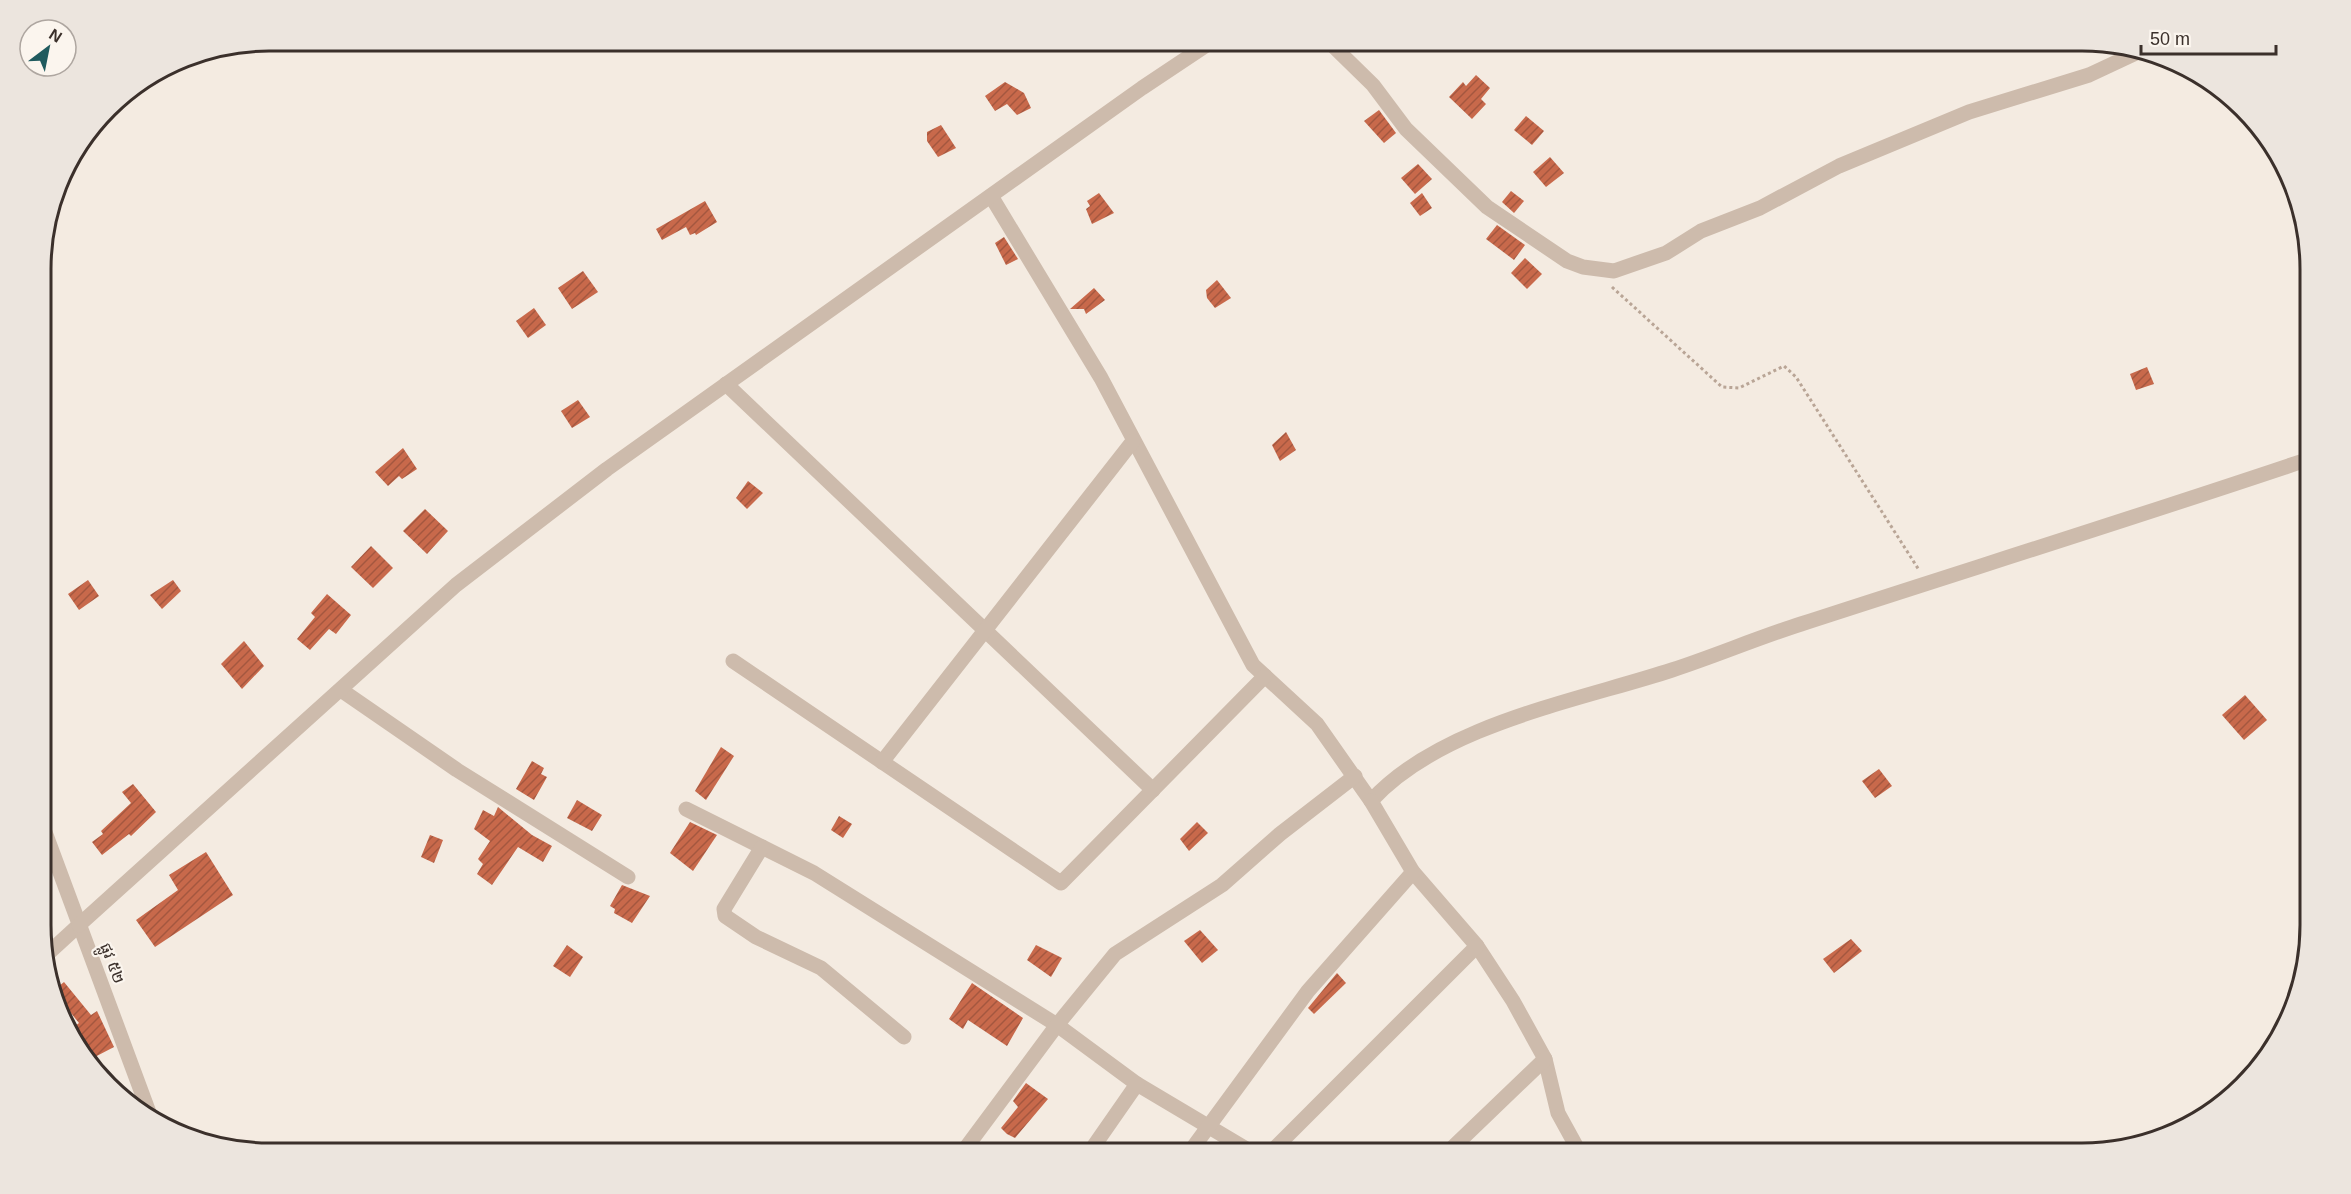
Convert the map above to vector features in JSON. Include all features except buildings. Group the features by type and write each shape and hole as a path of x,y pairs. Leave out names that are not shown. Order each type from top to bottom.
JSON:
{"street":[{"path":"52,949 456,585 607,470 726,384 1198,51"},
{"path":"1338,51 1373,85 1406,129 1487,207 1567,261 1614,271 1666,253 1701,231 1760,208 1850,161 1969,112 2089,75 2129,56"},
{"path":"991,196 1101,378 1252,665 1317,724 1355,776 1413,872 1477,946 1513,1001 1545,1059 1558,1113 1574,1143"},
{"path":"726,384 1153,789"},
{"path":"882,762 1133,441"},
{"path":"1371,801 1386,785 1423,759 1453,743 1536,711 1672,670 1799,624 1928,585 2300,462"},
{"path":"733,661 1061,883 1264,676"},
{"path":"340,690 457,770 628,877"},
{"path":"969,1143 1057,1025 1115,954 1222,885 1280,834 1355,776"},
{"path":"687,809 814,873 1057,1025 1137,1084 1236,1143"},
{"path":"762,847 724,909 725,916 756,937 821,968 904,1037"},
{"name":"ផ្លូវ ៥២","path":"51,849 146,1105"},
{"path":"1197,1143 1308,991 1413,872"},
{"path":"1280,1143 1477,946"},
{"path":"1457,1143 1545,1059"},
{"path":"1096,1143 1137,1084"}],"path":[{"path":"1590,267 1722,387 1739,388 1784,366 1796,377 1928,585"}]}
